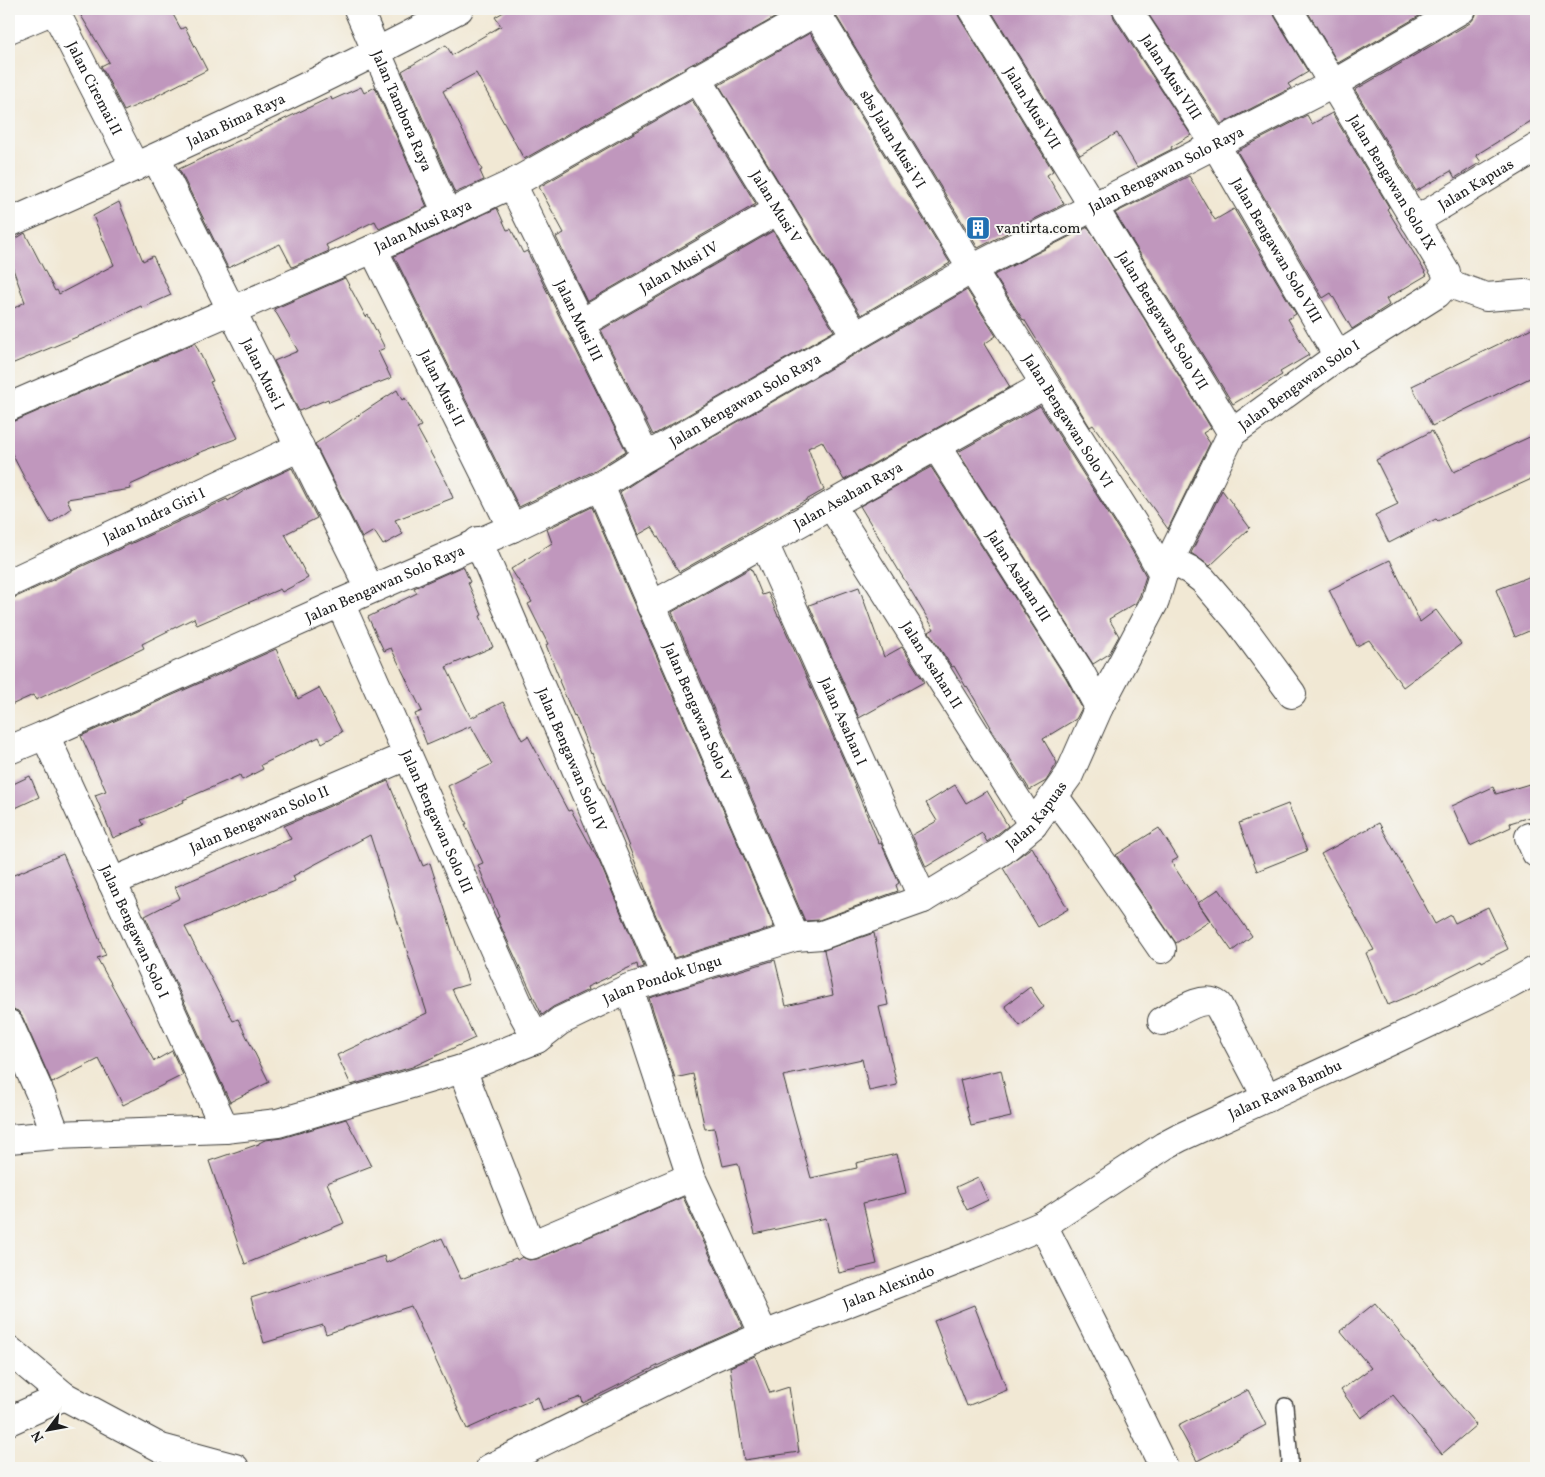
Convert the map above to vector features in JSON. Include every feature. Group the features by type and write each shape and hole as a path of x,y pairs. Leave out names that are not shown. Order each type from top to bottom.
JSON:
{"street":[{"path":"9,30 55,9"},
{"name":"Jalan Ciremai II","path":"55,9 145,163"},
{"name":"Jalan Tambora Raya","path":"358,9 447,214"},
{"name":"Jalan Bima Raya","path":"9,224 145,163 376,52 459,9"},
{"name":"Jalan Musi VII","path":"972,9 1093,207"},
{"name":"Jalan Musi VIII","path":"1127,9 1215,144"},
{"name":"Jalan Bengawan Solo IX","path":"1288,9 1446,272 1447,283"},
{"name":"Jalan Bengawan Solo Raya","path":"9,750 478,541 512,528 600,486 972,269 1332,84 1462,9"},
{"name":"Jalan Musi Raya","path":"9,407 373,249 512,184 817,10"},
{"name":"sbs Jalan Musi VI","path":"817,10 972,269"},
{"name":"Jalan Musi V","path":"698,78 855,336"},
{"name":"Jalan Bengawan Solo VIII","path":"1215,144 1338,356"},
{"name":"Jalan Kapuas","path":"1415,221 1536,148"},
{"name":"Jalan Musi I","path":"145,163 232,310 370,589"},
{"name":"Jalan Musi III","path":"512,184 646,458"},
{"name":"Jalan Bengawan Solo VII","path":"1093,207 1232,433"},
{"name":"Jalan Musi IV","path":"580,324 778,210"},
{"name":"Jalan Musi II","path":"373,249 512,528"},
{"name":"Jalan Bengawan Solo VI","path":"972,269 1145,542 1166,567"},
{"path":"1447,283 1486,297 1536,295"},
{"name":"Jalan Bengawan Solo I","path":"1166,567 1232,433 1338,356 1437,294 1447,283"},
{"name":"Jalan Asahan Raya","path":"651,606 1045,385"},
{"name":"Jalan Asahan III","path":"936,446 1079,670 1099,707"},
{"name":"Jalan Indra Giri I","path":"9,583 300,447"},
{"name":"Jalan Bengawan Solo V","path":"600,486 796,937"},
{"name":"Jalan Asahan II","path":"831,505 1033,825"},
{"name":"Jalan Bengawan Solo IV","path":"478,541 666,976"},
{"name":"Jalan Asahan I","path":"764,543 923,899"},
{"path":"1166,567 1190,570 1203,580 1239,622 1292,694"},
{"name":"Jalan Kapuas","path":"796,937 822,935 923,899 1002,850 1033,825 1069,775 1099,707 1155,601 1166,567"},
{"name":"Jalan Bengawan Solo III","path":"340,603 522,1012 537,1039"},
{"name":"Jalan Bengawan Solo I","path":"45,735 225,1129"},
{"name":"Jalan Bengawan Solo II","path":"112,882 407,756"},
{"path":"1054,796 1094,850 1162,949"},
{"name":"Jalan Pondok Ungu","path":"537,1039 560,1020 629,988 796,937"},
{"name":"Jalan Rawa Bambu","path":"1043,1225 1180,1137 1509,985 1536,970"},
{"path":"629,988 691,1177 764,1335"},
{"path":"1162,1021 1197,1002 1204,1000 1213,1001 1218,1005 1267,1098"},
{"path":"9,1024 43,1100 56,1135"},
{"path":"9,1139 56,1135 225,1129 278,1123 462,1070 537,1039"},
{"path":"462,1070 531,1245 691,1177"},
{"path":"1043,1225 1164,1468"},
{"name":"Jalan Alexindo","path":"490,1468 705,1361 764,1335 977,1253 1043,1225"},
{"path":"9,1350 64,1396 161,1448 234,1468"},
{"path":"9,1421 64,1396"}],"lane":[{"path":"1286,1406 1289,1468"}],"building":[{"path":"77,9 170,9 181,29 185,27 207,70 156,97 124,111 101,66 109,62"},
{"path":"509,9 790,9 524,159 476,73 443,91 482,170 480,171 484,180 455,193 402,71 446,45 452,55 501,26 495,17"},
{"path":"837,9 956,9 959,17 1053,171 1047,175 1064,204 978,248 835,14"},
{"path":"990,9 1112,9 1114,18 1191,135 1171,147 1172,149 1137,167 1117,133 1080,155"},
{"path":"1145,9 1272,9 1308,72 1288,84 1291,88 1221,124"},
{"path":"1306,9 1431,9 1338,63"},
{"path":"1478,9 1536,9 1536,118 1476,155 1481,162 1455,178 1451,171 1416,191 1355,90 1470,23"},
{"path":"810,33 950,263 861,315 719,85"},
{"path":"361,87 364,93 375,87 427,207 379,229 375,221 326,245 329,251 292,267 280,244 228,268 179,169 331,97 332,100"},
{"path":"692,100 756,204 587,302 556,237 564,233 539,187"},
{"path":"1332,113 1389,207 1387,209 1427,275 1386,299 1389,305 1352,329 1331,293 1323,298 1237,151 1307,115 1312,124"},
{"path":"1189,176 1215,220 1234,209 1296,314 1288,319 1309,355 1280,372 1282,375 1233,404 1115,213"},
{"path":"119,202 143,261 153,256 171,295 142,308 141,306 96,329 9,365 9,311 25,302 9,258 9,243 25,233 55,291 57,290 59,294 114,265 93,216"},
{"path":"497,208 507,230 511,229 523,253 527,251 626,451 592,472 519,507 394,256"},
{"path":"1088,227 1211,428 1203,433 1210,443 1168,529 1093,425 1090,427 1024,319 994,275"},
{"path":"773,231 834,331 653,435 601,330"},
{"path":"345,278 366,317 368,315 385,348 378,351 391,378 329,402 328,399 299,411 274,361 298,351 274,309"},
{"path":"967,290 996,336 984,344 1010,387 844,480 822,441 808,448 824,490 679,572 652,527 638,535 620,492 654,470"},
{"path":"1536,326 1536,375 1432,426 1412,386"},
{"path":"195,343 213,381 210,382 238,438 150,475 130,485 131,489 67,499 71,508 51,523 9,448 9,422"},
{"path":"397,390 402,400 405,398 421,426 417,428 447,483 453,498 395,520 403,534 383,545 374,531 362,538 315,444"},
{"path":"1040,406 1131,549 1146,576 1136,603 1109,619 1119,636 1109,654 1093,664 958,452"},
{"path":"1432,431 1454,472 1536,434 1536,477 1438,521 1436,519 1389,543 1375,515 1398,504 1376,460"},
{"path":"931,467 1066,678 1082,708 1076,719 1043,739 1057,763 1046,781 1030,790 990,727 967,686 929,632 934,629 860,506"},
{"path":"292,468 317,518 285,534 308,578 282,592 280,589 197,625 194,618 142,644 144,648 36,700 33,695 9,706 9,598 16,597 227,499 228,501 247,489"},
{"path":"1222,490 1250,528 1210,566 1191,553"},
{"path":"592,507 774,927 674,958 645,890 592,753 559,681 546,645 548,644 528,604 532,602 511,569 552,543 547,529"},
{"path":"1390,560 1420,622 1436,610 1461,644 1403,687 1369,640 1357,646 1329,590"},
{"path":"463,566 493,647 446,667 471,718 503,702 522,740 528,736 568,811 571,810 599,861 644,967 638,969 637,964 587,987 588,990 553,1007 542,1015 497,918 499,917 478,865 483,863 465,824 467,824 448,786 492,764 471,726 427,745 415,714 422,711 391,648 384,651 368,617 417,593 414,588"},
{"path":"751,568 762,595 768,593 779,616 879,844 881,843 899,883 896,885 898,891 819,920 805,921 672,612"},
{"path":"1536,574 1536,628 1515,637 1496,590"},
{"path":"859,587 884,657 902,647 924,682 859,718 809,605"},
{"path":"276,649 298,699 319,688 342,732 322,743 319,737 261,765 263,769 242,780 240,775 183,800 184,802 141,820 144,825 113,838 95,795 106,791 81,736"},
{"path":"30,776 39,797 9,811 9,786"},
{"path":"388,781 423,866 430,863 469,984 452,989 475,1038 412,1067 351,1085 337,1055 427,1013 370,835 293,876 295,881 185,927 233,1021 238,1019 269,1082 230,1102 145,916 180,898 175,887 291,839 284,826"},
{"path":"1536,782 1536,815 1510,823 1511,827 1470,846 1452,806 1493,787 1496,794"},
{"path":"955,785 966,803 987,791 1008,826 987,842 982,833 926,867 912,835 937,821 926,803"},
{"path":"1288,804 1307,851 1257,871 1239,823"},
{"path":"1379,823 1435,924 1451,915 1455,923 1488,907 1508,949 1388,1005 1366,953 1374,950 1321,854"},
{"path":"1159,828 1178,858 1171,862 1210,921 1176,943 1116,855"},
{"path":"1032,847 1068,909 1038,927 1003,868"},
{"path":"63,854 106,955 97,958 154,1061 172,1051 183,1075 123,1105 99,1059 52,1083 23,1018 18,1011 10,1008 9,1005 9,877"},
{"path":"1219,889 1252,936 1232,951 1198,903"},
{"path":"874,933 888,1005 879,1007 897,1085 869,1091 862,1059 783,1076 811,1178 857,1168 856,1163 897,1154 906,1193 863,1203 877,1264 839,1273 826,1218 755,1234 738,1163 723,1166 714,1128 705,1129 693,1074 675,1078 649,998 775,960 786,1006 833,995 824,950"},
{"path":"1030,987 1044,1007 1020,1026 1005,1006"},
{"path":"1001,1070 1011,1117 971,1126 960,1080"},
{"path":"346,1119 371,1166 327,1183 344,1223 245,1264 209,1161 259,1144 265,1140 282,1138"},
{"path":"978,1177 988,1200 967,1210 956,1187"},
{"path":"683,1197 743,1327 659,1365 583,1403 581,1397 543,1411 538,1397 467,1429 411,1306 326,1334 323,1325 264,1343 251,1298 384,1256 386,1263 442,1238 461,1279 516,1258 517,1260 522,1257 529,1260 537,1259"},
{"path":"1375,1303 1476,1425 1442,1454 1393,1395 1361,1418 1341,1390 1371,1368 1340,1331"},
{"path":"974,1305 1007,1390 967,1406 934,1321"},
{"path":"755,1356 770,1393 789,1387 799,1452 744,1460 730,1367"},
{"path":"1248,1390 1266,1425 1197,1461 1178,1426"}],"place":[{"name":"vantirta.com","path":"978,228"}]}
